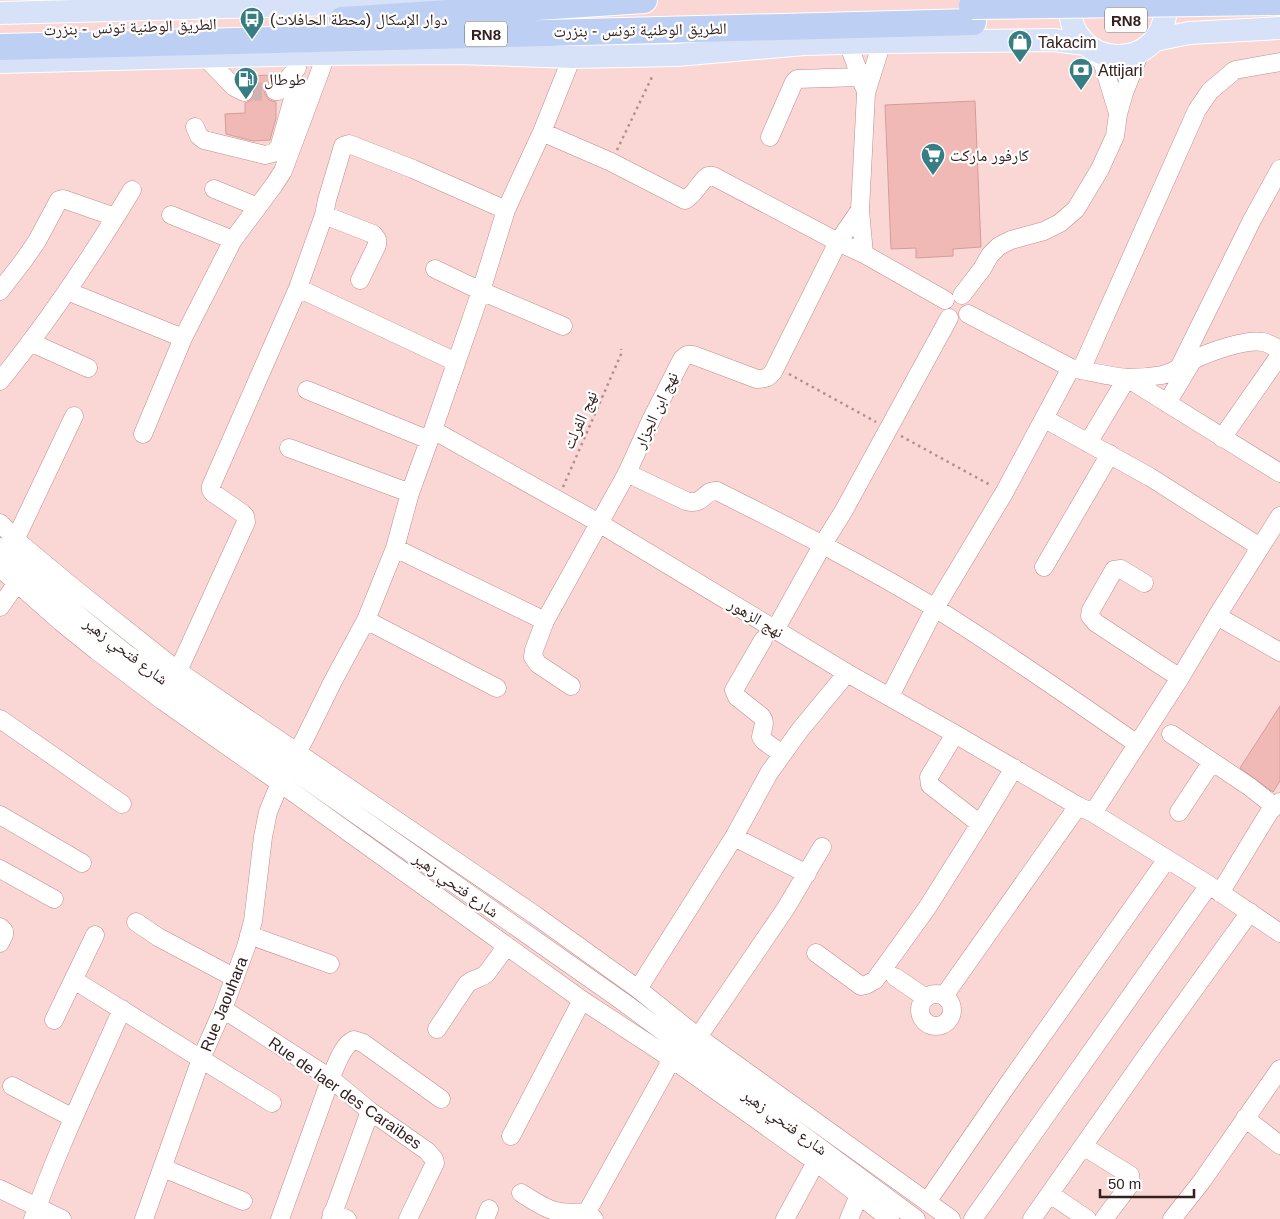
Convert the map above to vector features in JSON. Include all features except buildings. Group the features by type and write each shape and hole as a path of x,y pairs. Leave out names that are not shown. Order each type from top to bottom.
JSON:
{"highway":[{"path":"342,20 644,0"},
{"name":"الطريق الوطنية تونس - بنزرت","path":"0,46 412,36 1280,2"},
{"name":"الطريق الوطنية تونس - بنزرت","path":"0,31 342,20 921,6 972,14 1280,18"},
{"path":"412,36 538,44 804,44"}],"main road":[{"path":"0,13 237,3 476,0"},
{"path":"1071,0 1071,18 1076,32 1089,47"},
{"path":"1147,46 1162,27 1166,13 1166,0"},
{"path":"0,62 317,54 459,53 572,57 677,55 804,44 1053,40 1089,47 1104,54 1128,56 1147,46 1189,33 1280,28"}],"street":[{"path":"863,84 882,42"},
{"path":"848,43 863,84 860,210 864,254"},
{"path":"962,295 998,246 1011,240 1044,231 1060,223 1076,209 1100,169 1115,136 1118,114 1124,93 1147,46"},
{"path":"1089,47 1103,64 1118,114"},
{"path":"275,91 278,91 291,75 317,54"},
{"path":"143,434 183,338 233,240 283,171 317,54"},
{"path":"204,56 234,87 244,92"},
{"name":"Rue Jaouhara","path":"144,1219 201,1059 223,1009 249,936 253,921 268,812 280,783 366,620 394,548 410,492 481,291 506,210 542,132 572,57"},
{"path":"890,696 935,608 1076,369 1197,110 1210,91 1235,70 1280,62"},
{"path":"195,127 199,136 204,140 265,155 273,153 279,148 294,98 296,88 291,75"},
{"path":"770,137 797,79 863,84"},
{"path":"542,132 611,162 685,200 689,198 704,178 713,176 864,254 945,300"},
{"path":"178,671 246,522 245,516 216,496 211,490 211,486 298,288 324,215 343,146 348,144 413,169 506,210"},
{"path":"1166,403 1252,220 1280,169"},
{"path":"214,189 258,207"},
{"path":"0,380 67,292 132,190"},
{"path":"0,291 37,242 59,200 66,200 115,217"},
{"path":"838,242 860,210"},
{"path":"171,215 233,240"},
{"path":"324,215 373,234 377,239 360,280"},
{"name":"نهج ابن الجزار","path":"571,686 538,664 533,658 534,650 545,621 627,473 682,359 687,355 693,355 757,379 769,377 838,242"},
{"path":"435,269 481,291 564,326"},
{"path":"298,288 456,362"},
{"path":"67,292 183,338"},
{"path":"954,294 962,295 970,304 968,314 959,320 949,318 944,310 945,300 954,294"},
{"path":"968,314 1076,369 1127,378 1163,374 1226,348 1255,342 1270,344 1280,350"},
{"path":"782,754 761,737 765,723 764,719 737,697 734,690 843,512 949,318"},
{"path":"30,342 88,368"},
{"path":"1222,438 1280,355"},
{"path":"1127,378 1280,473"},
{"path":"1088,443 1127,378"},
{"name":"نهج الزهور","path":"307,390 431,435 558,499 600,523 769,635 890,696 1085,809 1167,859 1280,933"},
{"path":"16,538 74,416"},
{"path":"1045,419 1150,477 1260,547"},
{"path":"289,448 410,492"},
{"path":"1044,567 1110,454"},
{"path":"627,473 686,501 696,502 709,492 717,491 823,544 935,608 1078,702 1137,744"},
{"path":"0,523 90,602 293,760 536,915 698,1037 951,1219"},
{"path":"944,996 1085,809 1137,744 1180,678 1260,547 1278,524"},
{"name":"شارع فتحي زهير","path":"0,547 120,649 227,725 293,760 916,1219"},
{"path":"394,548 545,621"},
{"name":"شارع فتحي زهير","path":"0,568 61,622 163,701 582,1000 672,1059 816,1162 890,1219"},
{"path":"1144,583 1121,569 1114,570 1091,610 1090,616 1096,623 1180,678"},
{"path":"0,607 17,583"},
{"path":"1217,616 1280,652"},
{"path":"366,620 498,688"},
{"path":"638,990 734,837 769,773 800,730 847,673"},
{"path":"0,719 122,804"},
{"path":"955,734 929,778 930,785 980,824"},
{"path":"973,1219 1270,811 1277,804 1171,734"},
{"path":"1179,812 1212,762"},
{"path":"816,953 861,986 875,980 927,908 1014,768"},
{"path":"0,815 82,863"},
{"path":"734,837 806,874"},
{"path":"698,1037 786,908 822,847"},
{"path":"927,1202 1167,859"},
{"path":"0,869 54,899"},
{"path":"1032,1219 1250,912"},
{"path":"136,922 158,937 234,978"},
{"path":"0,927 4,931 0,943"},
{"path":"54,1020 95,935"},
{"path":"249,936 330,964"},
{"path":"437,1029 467,984 474,979 484,976 508,946"},
{"path":"895,977 926,998"},
{"path":"74,980 122,1008 272,1103"},
{"path":"935,994 944,996 953,1009 949,1020 940,1026 935,1026 929,1025 921,1018 920,1007 926,998 935,994"},
{"path":"511,1136 582,1000"},
{"path":"35,1213 73,1118 122,1008"},
{"name":"Rue de laer des Caraïbes","path":"223,1009 330,1078 370,1111 427,1151 435,1163 408,1219"},
{"path":"280,1219 330,1078 347,1046 354,1040 363,1043 441,1099"},
{"path":"521,1193 542,1207 554,1212 590,1216 672,1059"},
{"path":"1172,1219 1202,1181 1280,1070"},
{"path":"12,1086 73,1118"},
{"path":"337,1217 370,1111"},
{"path":"1245,1118 1280,1145"},
{"path":"1083,1146 1130,1175 1131,1182 1104,1219"},
{"path":"785,1219 816,1162"},
{"path":"163,1168 243,1201"},
{"path":"0,1189 35,1213 62,1219"},
{"path":"1050,1194 1087,1219"},
{"path":"849,1219 859,1195"}],"path":[{"path":"611,162 652,77"},
{"name":"نهج الفرلت","path":"558,499 622,352 621,349"}],"tunnel":[{"path":"244,92 275,91"}],"place":[{"name":"دوار الإسكال (محطة الحافلات)","path":"252,40"},
{"name":"Takacim","path":"1020,63"},
{"name":"Attijari","path":"1081,91"},
{"name":"طوطال","path":"246,100"},
{"name":"كارفور ماركت","path":"933,176"}]}
